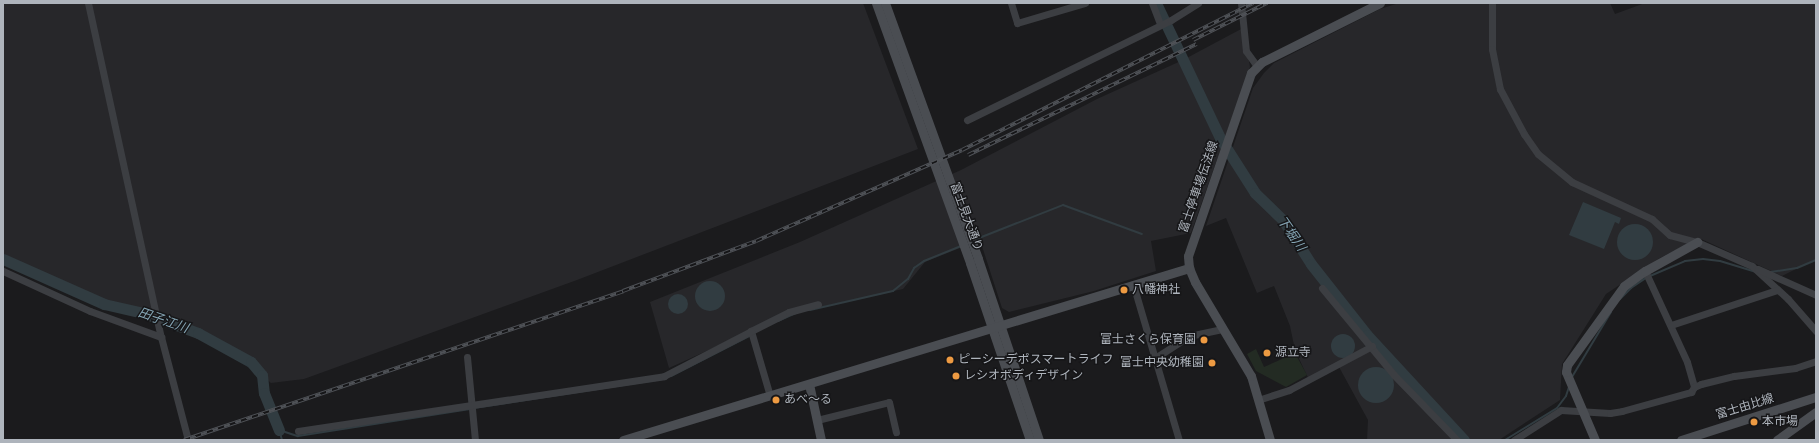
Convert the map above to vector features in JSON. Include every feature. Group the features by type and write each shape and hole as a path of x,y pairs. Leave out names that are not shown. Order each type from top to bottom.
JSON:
{"street":[{"path":"88,3 161,337 188,440"},
{"name":"富士見大通り","path":"876,3 974,261"},
{"name":"富士見大通り","path":"885,3 996,326 1039,440"},
{"path":"1011,3 1017,23 1085,3"},
{"path":"1152,3 1160,24"},
{"path":"967,120 1160,24 1171,20 1198,3"},
{"path":"1241,3 1246,51 1256,66 1380,3"},
{"path":"1492,3 1491,34 1500,89 1524,134 1538,154 1579,186 1652,219 1670,234 1697,242 1816,295"},
{"name":"富士停車場伝法線","path":"1189,268 1188,256 1251,73 1256,66"},
{"path":"1595,440 1568,377 1567,365 1616,295 1645,272 1697,242"},
{"path":"624,440 1189,268 1251,376 1270,440"},
{"path":"1757,270 1816,330"},
{"path":"3,271 90,310 161,337"},
{"path":"1645,272 1687,362 1694,387"},
{"path":"1133,284 1179,440"},
{"path":"1322,288 1344,317 1372,346 1394,374 1457,440"},
{"path":"1671,325 1777,290"},
{"path":"298,431 664,376 789,312 818,304"},
{"name":"富士見大通り","path":"996,326 1030,440"},
{"path":"1154,358 1189,336 1223,329"},
{"path":"752,331 770,396"},
{"path":"1258,400 1289,390 1372,346"},
{"path":"467,357 475,440"},
{"path":"1514,440 1561,410 1583,413 1622,411 1691,392 1694,387 1734,376 1795,368 1816,361"},
{"path":"809,384 821,440"},
{"name":"富士由比線","path":"1686,439 1816,397"},
{"path":"1780,439 1815,412 1806,401"},
{"path":"817,420 889,402 896,432"}],"shaded area":[{"path":"3,3 863,3 918,149 577,280 304,379 271,383 244,359 200,332 152,320 3,258"},
{"path":"1399,3 1610,3 1615,14 1645,3 1816,3 1816,259 1782,276 1699,238 1660,258 1606,294 1562,364 1560,400 1499,440 1367,440 1368,420 1339,367 1310,382 1295,350 1290,326 1274,286 1257,293 1226,218 1206,226 1253,88 1264,73 1274,63 1380,9"},
{"path":"1243,28 1250,67 1191,233 1151,241 1156,271 1094,291 1009,312 1002,308 980,240 925,262 903,289 788,314 669,368 650,302 800,242 961,170 1097,99 1183,60"},
{"path":"1583,202 1621,218 1619,224 1615,222 1604,249 1569,235"},
{"path":"1638,224 1648,229 1652,235 1652,249 1648,255 1642,259 1632,260 1622,255 1618,249 1617,239 1622,229 1628,225"},
{"path":"710,281 721,285 725,296 721,307 710,311 699,307 695,296 699,285"},
{"path":"678,294 685,297 688,304 685,311 678,314 671,311 668,304 671,297"},
{"path":"1343,334 1348,335 1354,341 1354,351 1348,357 1343,358 1338,357 1332,351 1331,346 1332,341 1338,335"},
{"path":"1291,346 1307,375 1286,387 1256,371 1247,354 1256,349 1264,367 1282,359 1279,352"},
{"path":"1376,367 1386,370 1391,375 1394,385 1391,395 1386,400 1376,403 1366,400 1361,395 1358,385 1361,375 1366,370"}],"waterway":[{"name":"下堀川","path":"1156,3 1220,138 1255,193 1283,220 1311,264 1367,335 1464,440"},
{"path":"974,240 1063,205 1142,234"},
{"path":"810,310 893,291 908,279 914,268 924,261 961,246"},
{"name":"田子江川","path":"3,259 104,304 144,313 198,333 251,362 262,375 264,393 279,430"},
{"path":"1650,276 1685,261 1703,259 1720,261 1755,272"},
{"path":"1771,272 1797,268 1816,260"},
{"path":"1620,299 1631,288 1646,278"},
{"path":"1572,377 1611,312"},
{"path":"778,321 796,313"},
{"path":"671,376 751,335"},
{"path":"474,408 663,379"},
{"path":"1505,440 1557,408 1566,396 1569,387"},
{"path":"279,430 298,436 470,409"},
{"path":"279,430 282,440"}],"railway":[{"path":"184,440 623,291 756,241 962,150 1253,3"},
{"path":"1193,40 1267,3"},
{"path":"968,155 1197,44"}],"place":[{"name":"八幡神社","path":"1124,290"},
{"name":"富士さくら保育園","path":"1204,340"},
{"name":"源立寺","path":"1267,353"},
{"name":"ピーシーデポスマートライフ","path":"950,360"},
{"name":"富士中央幼稚園","path":"1212,363"},
{"name":"レシオボディデザイン","path":"956,376"},
{"name":"あべ〜る","path":"776,400"},
{"name":"本市場","path":"1754,422"}]}
